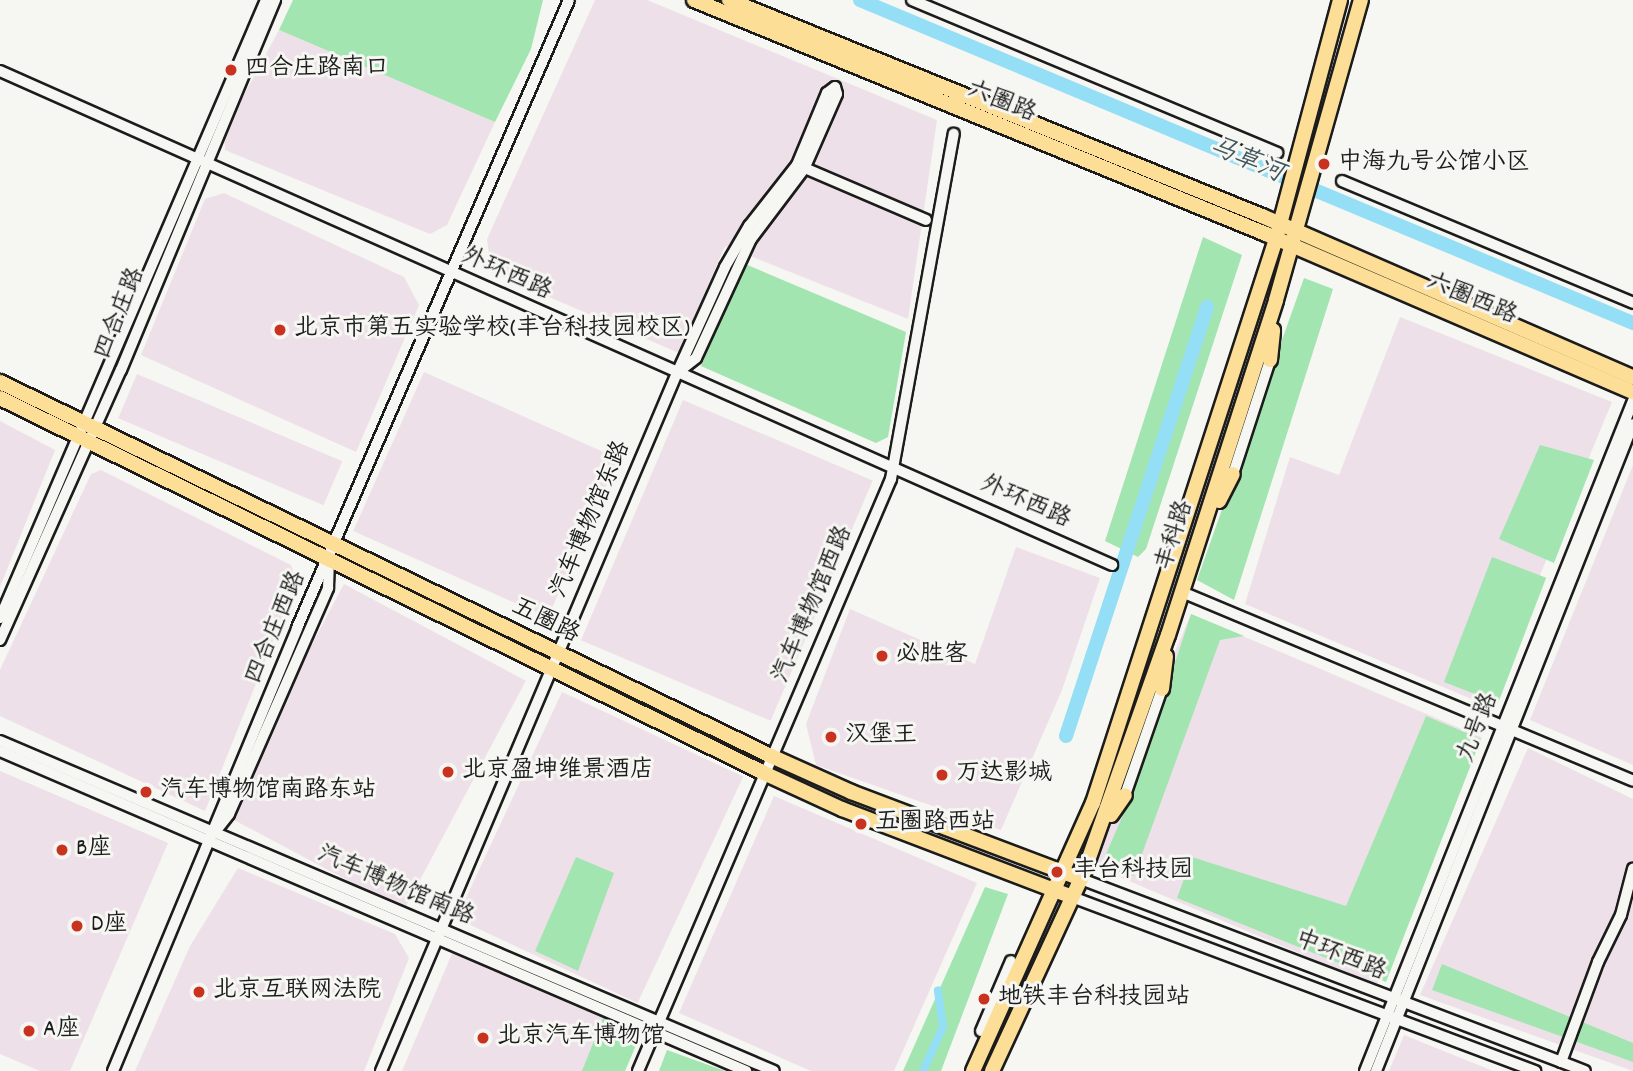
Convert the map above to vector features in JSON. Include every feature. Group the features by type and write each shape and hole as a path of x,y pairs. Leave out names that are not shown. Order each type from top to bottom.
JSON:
{"main road":[{"name":"六圈路","path":"694,0 1276,239 1294,239"},
{"name":"六圈路","path":"729,0 1280,223 1294,239"},
{"name":"丰科路","path":"973,1071 1101,778 1276,239 1340,0"},
{"name":"丰科路","path":"992,1071 1081,879 1168,635 1276,300 1360,0"},
{"name":"六圈西路","path":"1294,239 1633,377"},
{"name":"六圈西路","path":"1294,239 1633,392"},
{"path":"1270,360 1276,300"},
{"name":"五圈路","path":"0,382 87,433 330,561 764,773 842,808 1072,897"},
{"name":"五圈路","path":"0,398 87,433 336,544 771,757 850,792 1081,879"},
{"path":"1203,529 1233,474"},
{"path":"1162,689 1168,635"},
{"path":"1100,830 1125,795"},
{"path":"1011,961 1038,927"},
{"path":"973,1071 981,1031"}],"street":[{"name":"四合庄路","path":"203,161 266,0"},
{"name":"四合庄路","path":"0,640 203,161 275,0"},
{"name":"四合庄西路","path":"113,1071 216,830 297,628 330,561 569,0"},
{"path":"912,0 1278,153"},
{"name":"外环西路","path":"0,71 451,274 893,466 1112,565"},
{"path":"677,373 696,358 751,239 800,167 837,94 835,87 827,93 800,167"},
{"name":"汽车博物馆西路","path":"638,1071 893,466 954,134"},
{"path":"800,167 926,220"},
{"path":"1342,181 1633,303"},
{"path":"1233,474 1270,360"},
{"name":"汽车博物馆东路","path":"381,1071 677,373"},
{"name":"九号路","path":"1365,1071 1399,1003 1633,401"},
{"name":"九号路","path":"1508,727 1633,424"},
{"name":"四合庄路","path":"0,618 87,433"},
{"path":"1182,592 1633,781"},
{"path":"1125,795 1162,689"},
{"name":"汽车博物馆南路","path":"0,741 216,830 438,934"},
{"name":"汽车博物馆南路","path":"0,751 211,842 657,1027 774,1071"},
{"path":"1561,1062 1598,962 1621,915 1633,869"},
{"name":"中环西路","path":"1081,879 1399,1003 1585,1071"},
{"name":"中环西路","path":"1072,897 1535,1071"},
{"path":"981,1031 1011,961"},
{"name":"九号路","path":"1376,1071 1392,1019"},
{"name":"汽车博物馆南路","path":"657,1027 746,1071"}],"shaded area":[{"path":"595,0 647,0 937,120 908,319 725,246 679,353 491,272 487,239"},
{"path":"279,30 495,122 447,225 430,234 225,150 224,132"},
{"name":"北京市第五实验学校(丰台科技园校区)","path":"224,193 404,277 419,305 356,452 141,355 205,199"},
{"path":"1400,317 1612,402 1486,705 1245,604 1290,457 1339,475"},
{"path":"424,372 619,459 548,618 353,531"},
{"path":"137,374 342,461 324,505 118,418"},
{"path":"683,400 873,480 771,721 581,640"},
{"path":"0,421 55,450 0,587"},
{"path":"1633,465 1633,765 1530,720"},
{"path":"101,470 291,565 297,581 205,811 0,716 0,670 91,474"},
{"path":"1016,547 1100,578 1062,690 1001,830 816,765 806,724 850,609 975,664"},
{"path":"344,584 526,681 404,910 222,814"},
{"path":"1191,614 1482,737 1376,986 1086,863"},
{"path":"562,692 743,777 638,1003 456,919"},
{"path":"1528,748 1633,799 1633,1071 1420,995"},
{"path":"0,771 168,843 70,1071 40,1071 0,1054"},
{"path":"774,796 977,883 894,1071 811,1071 679,1013"},
{"path":"238,868 395,934 409,958 364,1071 135,1071 190,946"},
{"path":"454,949 607,1016 583,1071 402,1071"},
{"path":"1404,1035 1493,1071 1389,1071"}],"green space":[{"path":"293,0 543,0 531,49 495,122 279,30"},
{"path":"1203,237 1242,255 1146,549 1138,557 1105,541"},
{"path":"745,264 906,332 888,437 876,443 701,366"},
{"path":"1304,278 1333,289 1234,600 1197,580"},
{"path":"1540,445 1594,460 1554,563 1499,539"},
{"path":"1492,557 1546,578 1498,703 1444,682"},
{"path":"1191,614 1244,636 1220,640 1134,876 1100,868 1132,794"},
{"path":"1426,716 1481,739 1386,982 1177,898 1192,857 1346,906"},
{"path":"576,857 614,873 578,971 535,951"},
{"path":"985,887 1008,894 941,1071 903,1071"},
{"path":"1442,964 1633,1043 1633,1062 1432,990"},
{"path":"603,1018 631,1027 637,1043 625,1071 582,1071"},
{"path":"667,1050 725,1071 659,1071"}],"waterway":[{"name":"马草河","path":"860,0 1633,323"},
{"path":"1066,736 1207,307"},
{"path":"923,1071 943,1027 938,990"}],"place":[{"name":"四合庄路南口","path":"231,70"},
{"name":"中海九号公馆小区","path":"1324,164"},
{"name":"北京市第五实验学校(丰台科技园校区)","path":"280,330"},
{"name":"必胜客","path":"882,656"},
{"name":"汉堡王","path":"831,737"},
{"name":"北京盈坤维景酒店","path":"448,772"},
{"name":"万达影城","path":"942,775"},
{"name":"汽车博物馆南路东站","path":"146,792"},
{"name":"五圈路西站","path":"861,824"},
{"name":"B座","path":"62,850"},
{"name":"丰台科技园","path":"1057,872"},
{"name":"D座","path":"77,926"},
{"name":"北京互联网法院","path":"199,992"},
{"name":"地铁丰台科技园站","path":"984,999"},
{"name":"A座","path":"29,1031"},
{"name":"北京汽车博物馆","path":"483,1038"}]}
